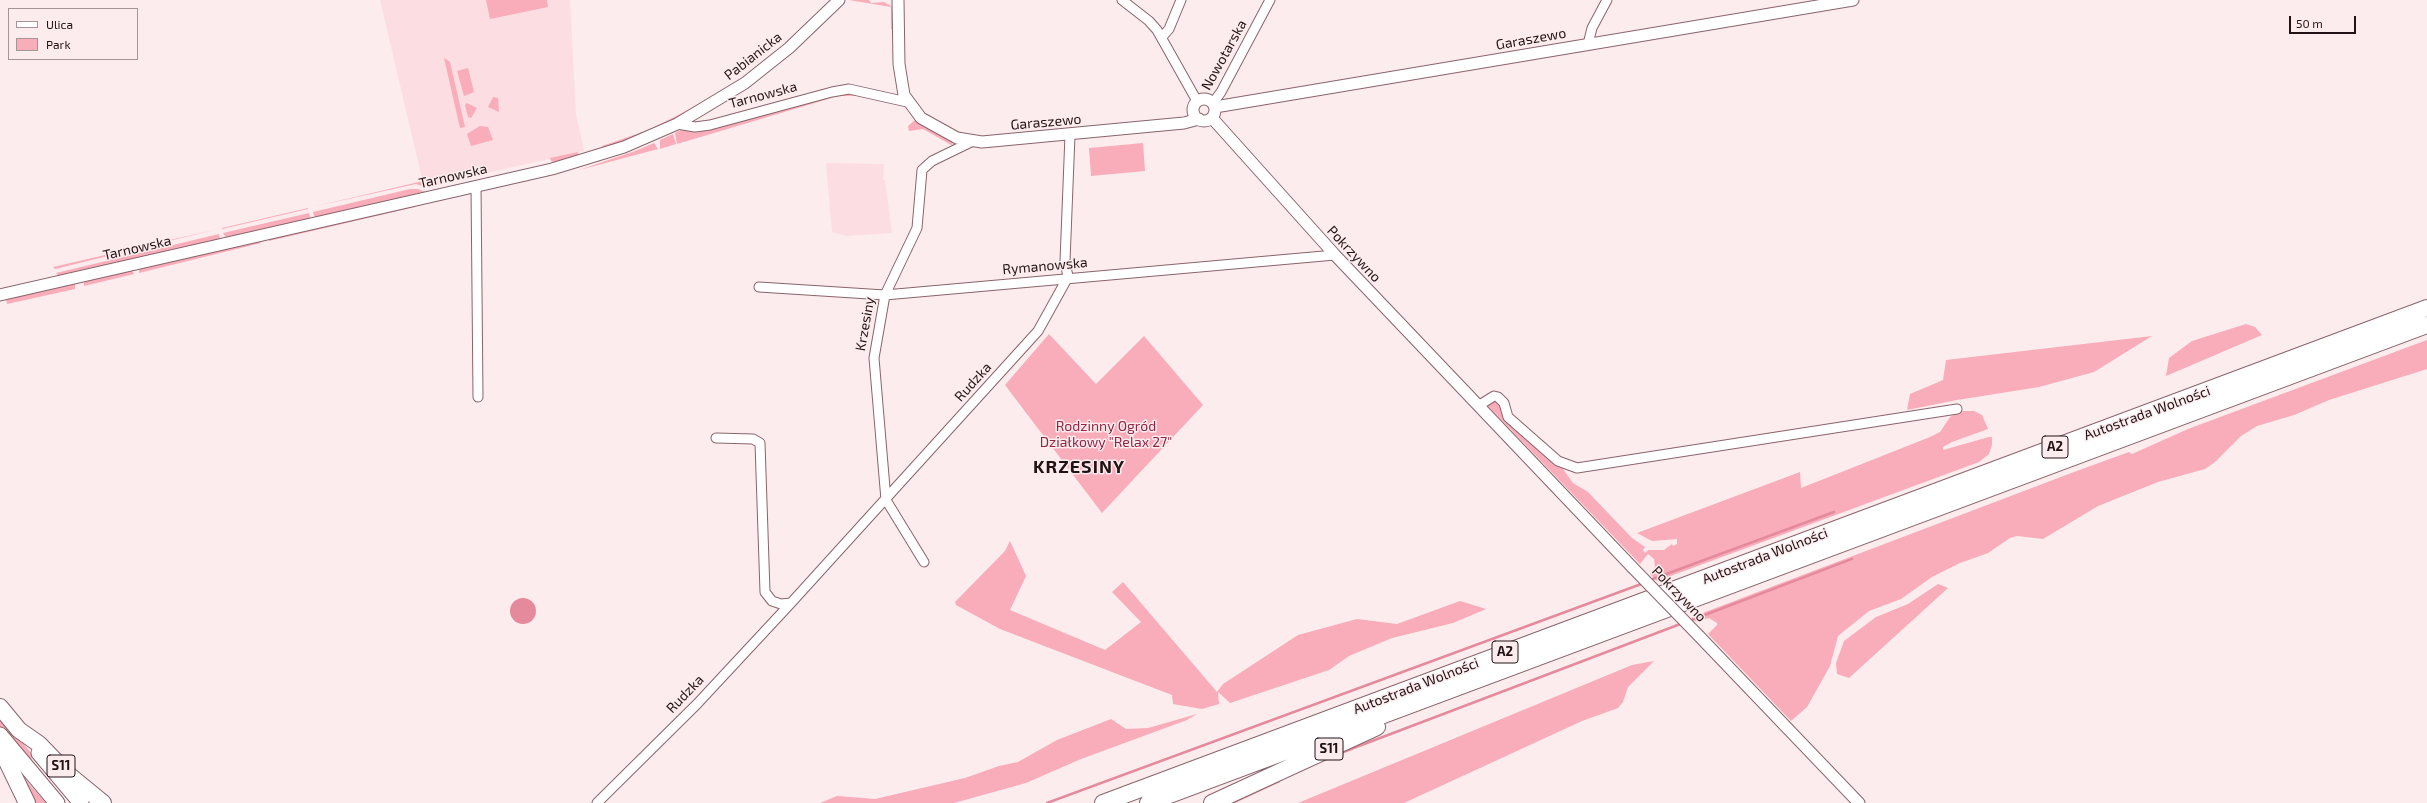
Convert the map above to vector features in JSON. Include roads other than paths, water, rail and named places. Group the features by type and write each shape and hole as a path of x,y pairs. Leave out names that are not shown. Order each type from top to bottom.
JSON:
{"highway":[{"name":"Autostrada Wolności","path":"1103,803 2427,308"},
{"name":"Autostrada Wolności","path":"1148,803 2427,325"},
{"name":"S11","path":"1212,803 1373,729 1444,692"},
{"name":"S11","path":"0,707 19,730 39,744 70,776 103,803"},
{"path":"19,730 81,803"},
{"name":"S11","path":"0,735 57,803"},
{"path":"0,747 27,803"}],"street":[{"name":"Pabianicka","path":"677,124 721,99 767,66 809,30 839,0"},
{"path":"1122,0 1149,21 1162,37 1197,101"},
{"path":"1162,37 1169,29 1181,0"},
{"name":"Nowotarska","path":"1213,109 1270,0"},
{"path":"1588,44 1592,28 1607,0"},
{"name":"Garaszewo","path":"1213,109 1853,0"},
{"path":"896,2 899,64 902,88 907,102"},
{"name":"Tarnowska","path":"0,295 574,163 639,141 677,124 695,127 710,125 832,92 850,89 907,102"},
{"path":"1204,99 1213,109 1206,120 1199,119 1194,108 1197,101 1204,99"},
{"name":"Garaszewo","path":"907,102 921,118 957,138 971,142 1070,135 1184,123 1199,119"},
{"name":"Pokrzywno","path":"1213,109 1335,255 1859,803"},
{"path":"1068,277 1065,261 1070,135"},
{"name":"Krzesiny","path":"886,500 874,358 885,295 917,228 922,170 932,161 971,142"},
{"path":"476,186 478,397"},
{"name":"Rymanowska","path":"759,287 885,295 1068,277 1335,255"},
{"name":"Rudzka","path":"597,803 697,704 886,500 1038,331 1068,277"},
{"path":"1478,406 1494,396 1498,397 1504,403 1508,417 1558,461 1577,468 1957,409"},
{"path":"716,438 753,439 760,443 765,592 772,601 781,604 791,603"},
{"path":"886,500 924,562"}],"waterway":[{"path":"1650,580 1834,512"},
{"path":"1689,621 1852,559"},
{"path":"1047,803 1644,583"},
{"path":"1330,757 1683,623"},
{"path":"1232,803 1279,781"}],"district":[{"name":"KRZESINY","path":"1079,467"}],"park label":[{"name":"Rodzinny Ogród Działkowy \"Relax 27\"","path":"1106,434"}]}
